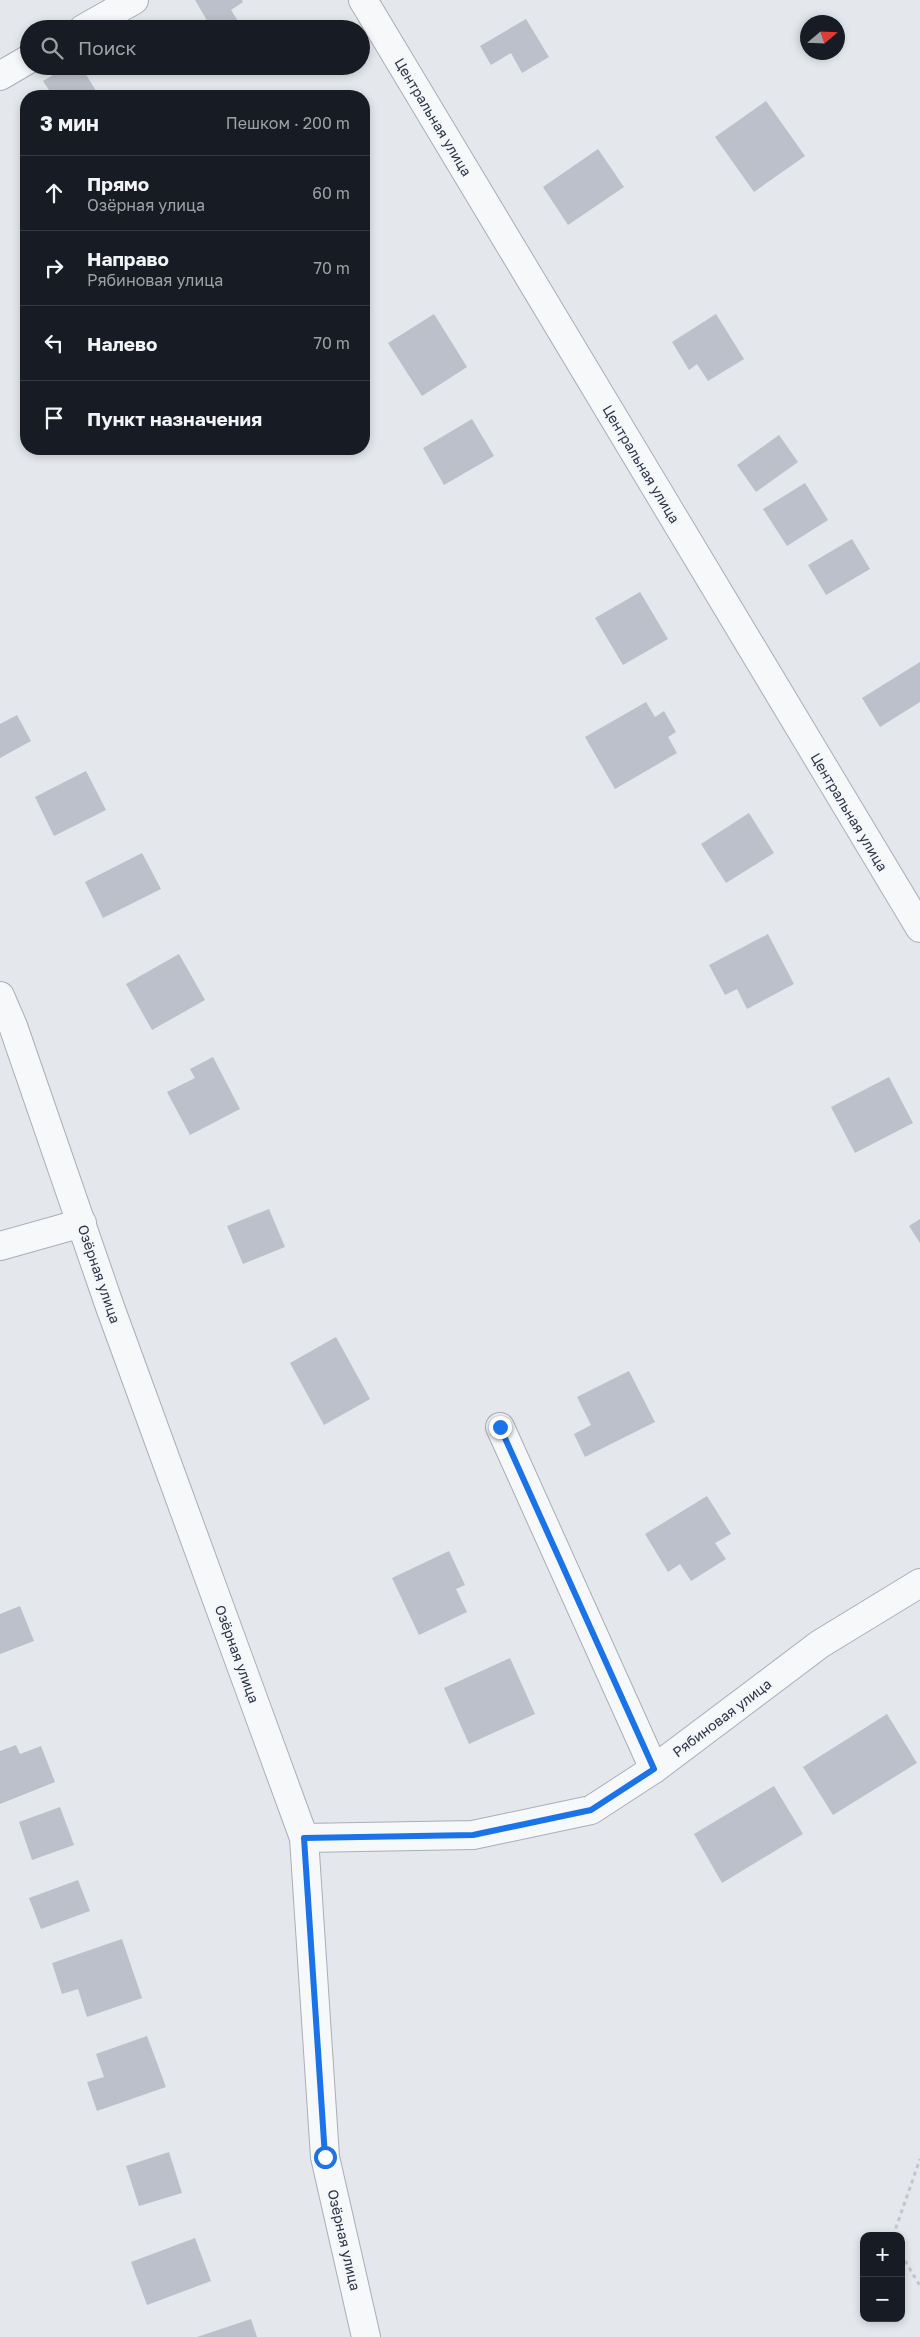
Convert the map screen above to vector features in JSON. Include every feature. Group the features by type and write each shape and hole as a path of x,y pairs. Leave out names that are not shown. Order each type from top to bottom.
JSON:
{"street":[{"path":"99,20 134,0"},
{"name":"Центральная улица","path":"364,0 920,928"},
{"path":"0,76 20,64"},
{"name":"Озёрная улица","path":"0,996 14,1026 110,1307 304,1838 325,2157 366,2337"},
{"path":"0,1246 82,1224"},
{"path":"500,1427 654,1769"},
{"name":"Рябиновая улица","path":"304,1838 473,1835 591,1810 654,1769 820,1644 920,1583"}],"path":[{"path":"894,2232 920,2159"},
{"path":"905,2261 920,2286"}],"building":[{"path":"195,0 242,0 243,2 231,10 237,20 207,20"},
{"path":"526,19 549,57 522,73 511,53 491,65 480,46"},
{"path":"53,75 86,75 95,90 49,90 43,81"},
{"path":"766,101 805,156 754,192 715,137"},
{"path":"598,149 624,187 568,225 543,187"},
{"path":"434,314 467,367 422,396 388,343"},
{"path":"716,314 744,359 708,381 697,364 689,370 672,342"},
{"path":"472,419 494,456 444,485 423,448"},
{"path":"779,435 798,462 756,492 737,465"},
{"path":"805,483 828,520 787,546 763,509"},
{"path":"852,539 870,569 826,595 808,565"},
{"path":"640,592 668,639 623,665 595,618"},
{"path":"920,662 920,702 880,727 862,698"},
{"path":"646,702 655,717 664,711 676,732 668,737 677,753 615,789 585,737"},
{"path":"17,715 31,741 0,758 0,724"},
{"path":"86,771 106,810 54,836 35,797"},
{"path":"749,813 774,853 726,883 701,844"},
{"path":"142,853 161,889 103,918 85,882"},
{"path":"768,934 794,984 747,1009 737,989 725,995 709,965"},
{"path":"179,954 205,1000 152,1030 126,984"},
{"path":"213,1057 240,1109 190,1135 167,1092 195,1078 190,1069"},
{"path":"889,1077 913,1123 855,1153 831,1107"},
{"path":"269,1209 285,1247 243,1264 227,1226"},
{"path":"920,1219 920,1243 909,1226"},
{"path":"336,1337 370,1399 324,1425 290,1363"},
{"path":"629,1371 655,1422 585,1457 574,1434 591,1425 577,1397"},
{"path":"707,1496 731,1534 715,1543 726,1559 691,1581 680,1564 668,1572 645,1534"},
{"path":"449,1551 465,1585 456,1589 467,1612 419,1635 392,1578"},
{"path":"20,1606 34,1641 0,1654 0,1614"},
{"path":"510,1658 535,1714 469,1744 444,1688"},
{"path":"887,1714 917,1763 833,1815 803,1767"},
{"path":"16,1745 20,1754 41,1746 55,1782 0,1804 0,1751"},
{"path":"774,1786 803,1834 722,1883 694,1834"},
{"path":"60,1807 74,1845 32,1860 19,1822"},
{"path":"78,1880 90,1911 41,1929 29,1898"},
{"path":"122,1939 142,1998 87,2017 78,1989 62,1994 52,1963"},
{"path":"147,2036 166,2087 97,2111 87,2082 104,2077 96,2054"},
{"path":"169,2152 182,2193 139,2206 126,2166"},
{"path":"195,2238 211,2281 147,2305 131,2262"},
{"path":"251,2319 257,2337 197,2337"}],"route":[{"path":"325,2157 304,1838 473,1835 591,1810 654,1769 500,1427"}]}
